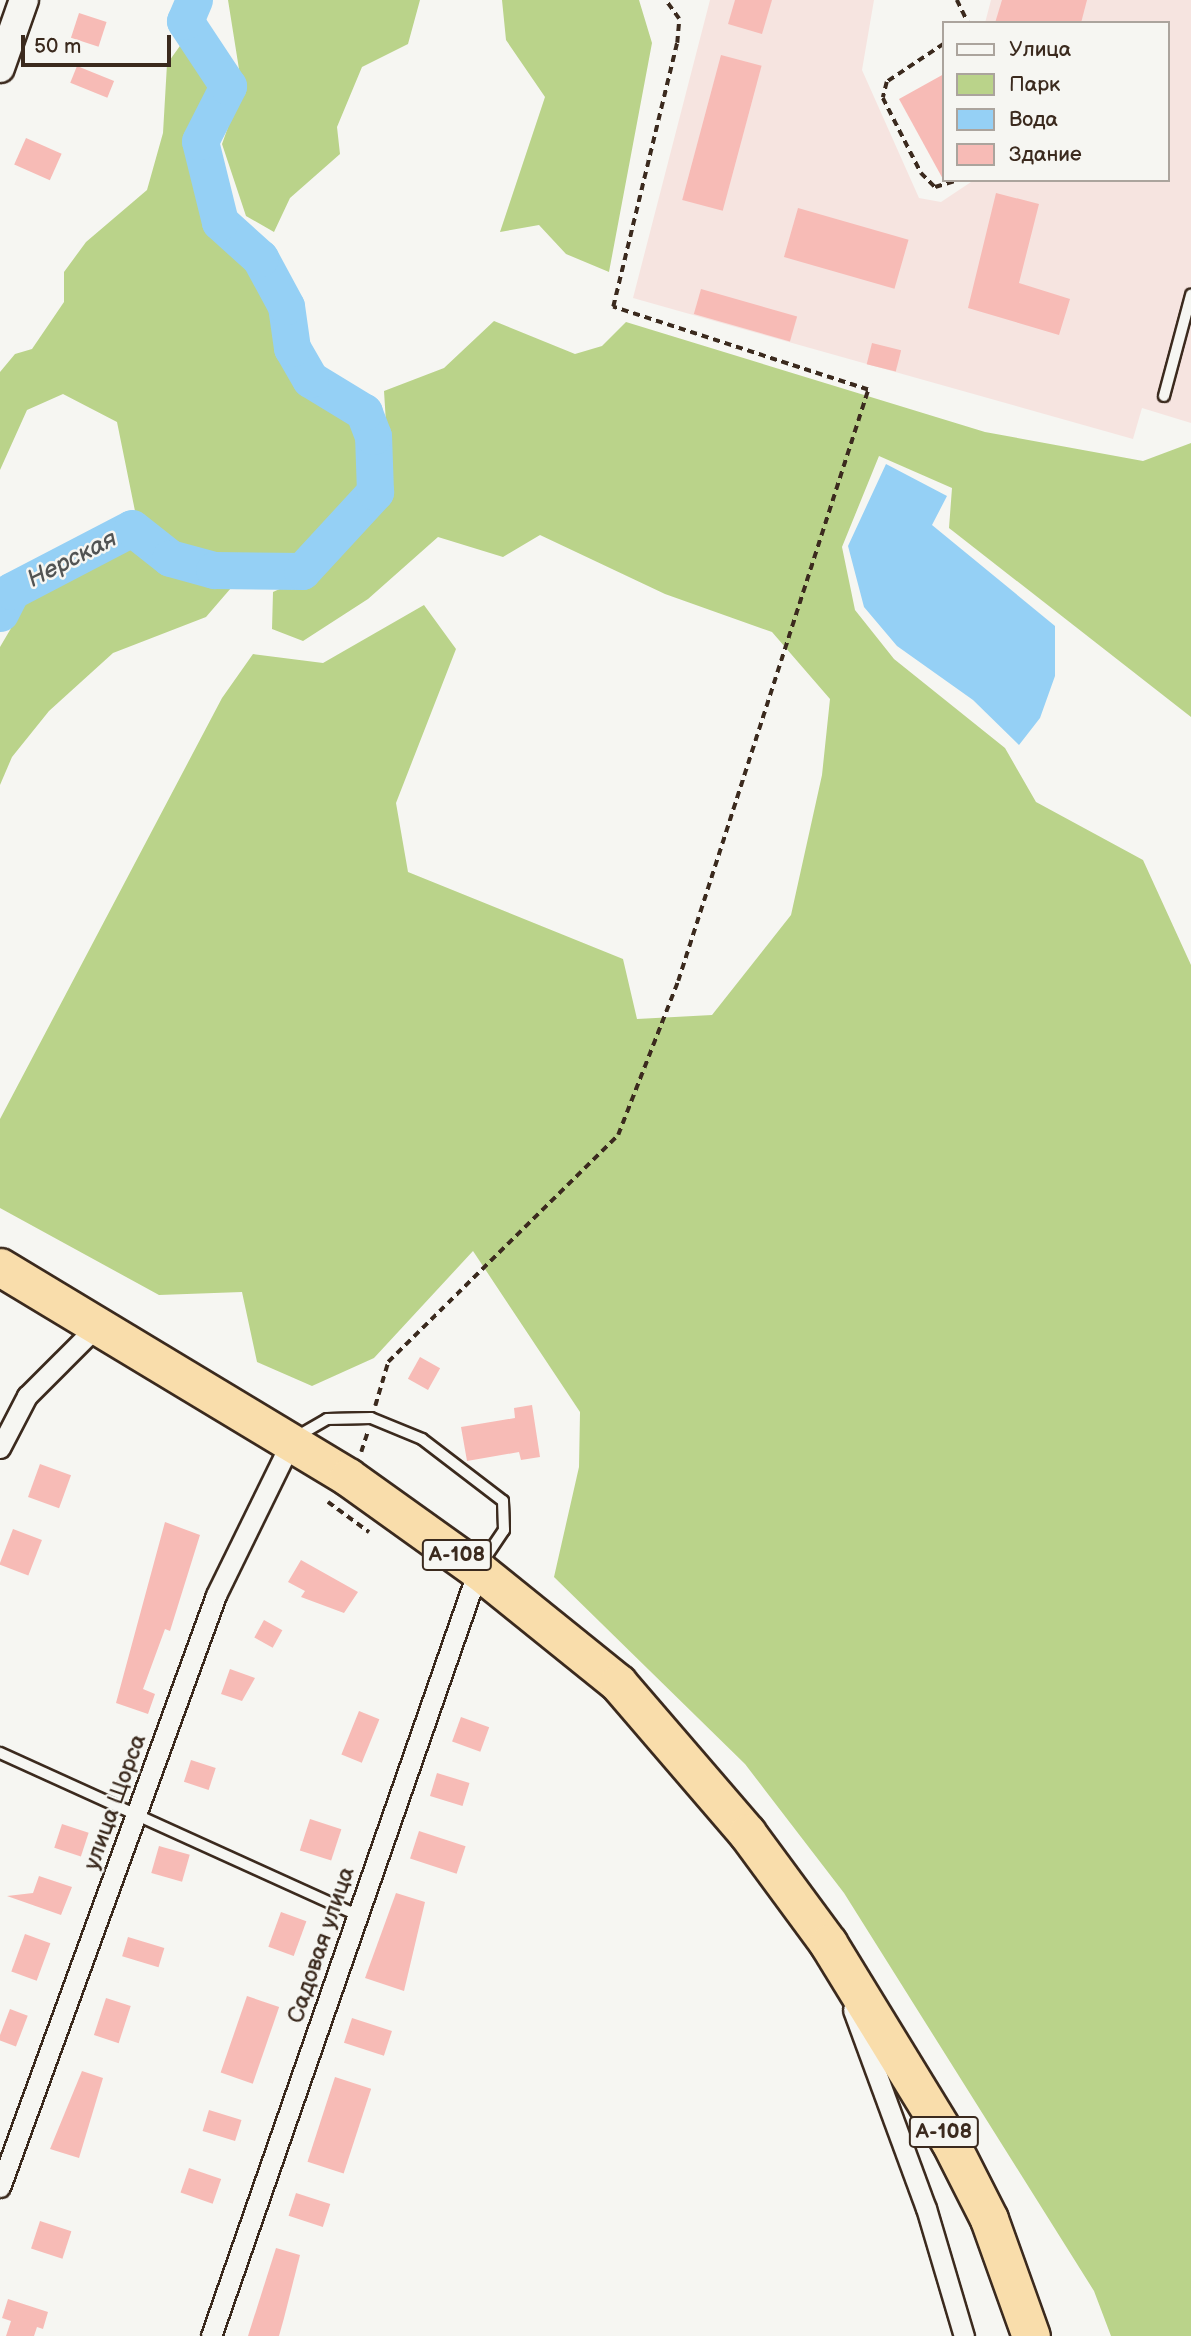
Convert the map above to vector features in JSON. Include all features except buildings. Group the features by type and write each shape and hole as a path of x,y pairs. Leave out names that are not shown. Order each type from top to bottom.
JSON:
{"highway":[{"name":"А-108","path":"0,1267 292,1440 478,1570 618,1683 747,1833 828,1943 950,2142 989,2220 1031,2336"}],"main road":[{"path":"0,68 24,0"}],"street":[{"path":"0,1448 27,1396 99,1324"},
{"name":"улица Щорса","path":"0,2187 216,1595 292,1440"},
{"name":"Садовая улица","path":"211,2336 478,1570"},
{"path":"828,1943 926,2208 964,2336"}],"lane":[{"path":"1164,396 1191,295"},
{"path":"292,1440 327,1419 372,1418 422,1439 503,1501 504,1530 478,1570"},
{"path":"0,1754 138,1811 357,1915"}],"path":[{"path":"357,1463 388,1362 618,1135 678,981 868,390 613,307 677,43 679,19 665,0"},
{"path":"957,0 967,21"},
{"path":"942,45 887,82 883,98 921,173 935,187 951,182"},
{"path":"328,1502 369,1532"}],"shaded area":[{"path":"710,0 874,0 862,70 919,198 941,202 971,182 1170,182 1170,21 986,21 991,0 1191,0 1191,423 1142,408 1133,439 633,298"}],"green space":[{"path":"228,0 420,0 408,44 362,67 337,127 340,154 290,198 274,232 246,216 222,144 242,88"},
{"path":"502,0 639,0 652,43 609,272 566,254 539,225 500,232 545,97 506,40"},
{"path":"182,43 205,69 213,91 189,141 211,225 253,264 273,308 278,348 295,375 357,422 363,488 298,561 225,558 176,542 136,516 117,422 63,394 27,410 0,470 0,372 15,354 32,349 64,302 64,272 86,242 147,190 163,133 167,64"},
{"path":"494,321 575,354 602,346 626,322 985,432 1143,461 1191,443 1191,717 949,528 952,488 879,456 842,547 855,610 894,659 1005,748 1036,802 1143,860 1191,965 1191,2336 1111,2336 1094,2291 844,1893 745,1764 554,1577 579,1467 580,1412 473,1251 374,1358 312,1386 257,1362 242,1292 159,1295 0,1208 0,1119 222,698 253,654 323,663 424,605 456,649 396,803 408,872 623,959 637,1019 712,1015 791,915 822,775 830,699 772,632 665,594 540,535 503,557 438,537 368,599 303,641 272,629 273,592 308,576 390,487 384,391 444,368"},
{"path":"135,542 158,568 231,588 206,617 113,653 49,711 12,757 0,785 0,647 27,601 112,547"}],"water":[{"path":"886,464 947,496 932,525 1055,626 1055,676 1040,718 1019,745 973,700 897,646 864,607 848,546"}],"waterway":[{"name":"Нерская","path":"0,613 11,591 132,528 170,558 214,570 302,571 375,492 373,436 364,412 310,379 292,348 286,306 260,258 220,222 200,141 228,86 185,21 194,0"}]}
